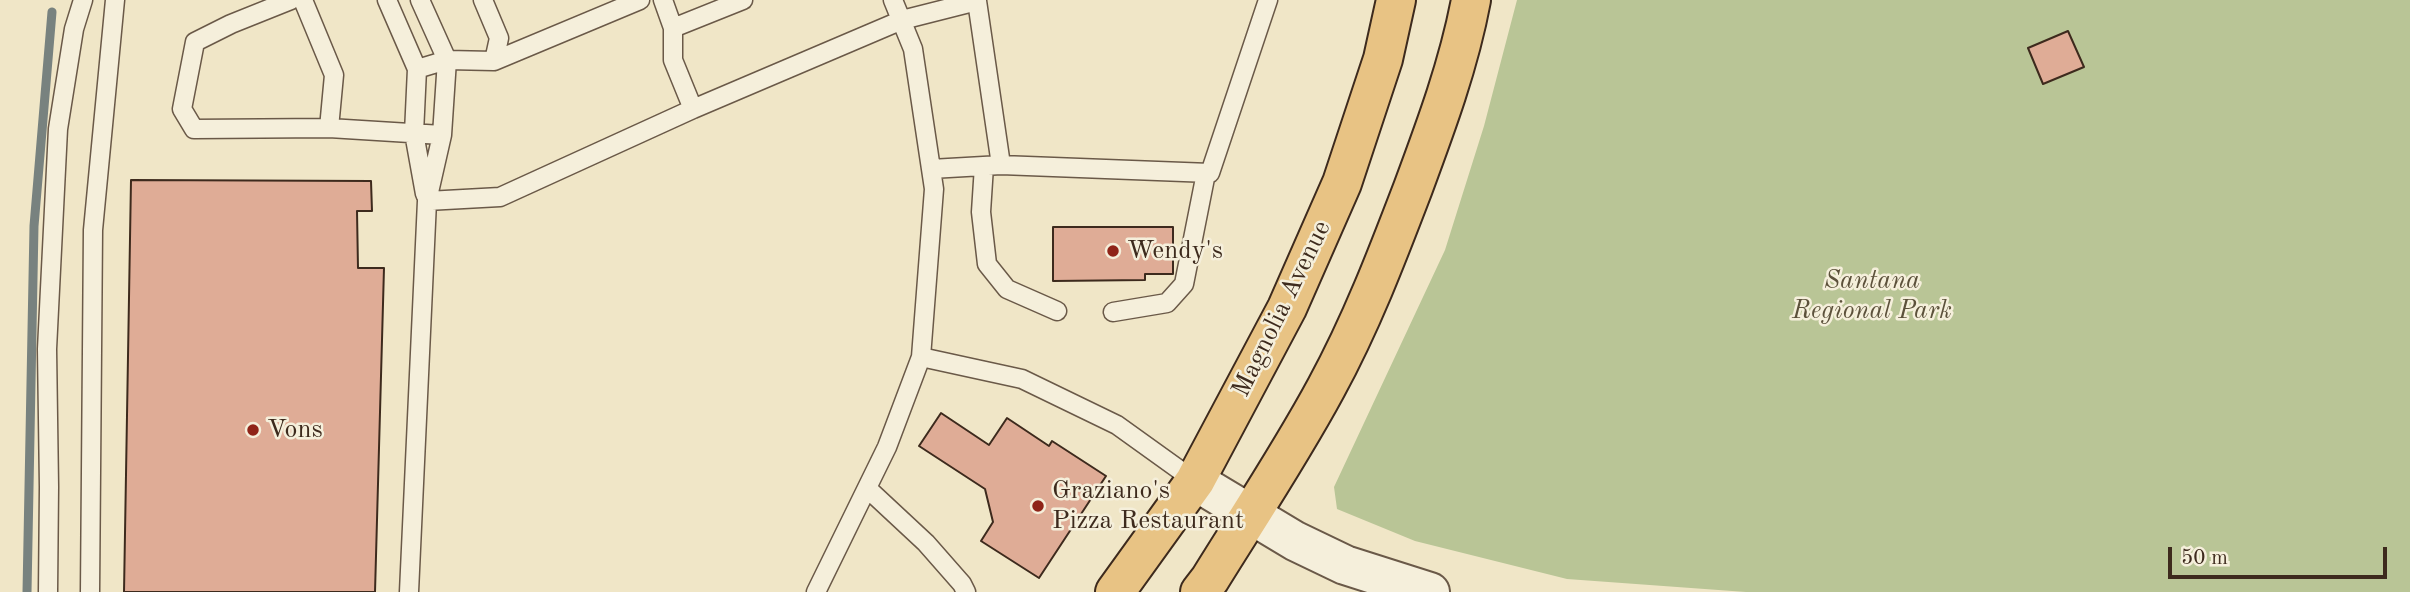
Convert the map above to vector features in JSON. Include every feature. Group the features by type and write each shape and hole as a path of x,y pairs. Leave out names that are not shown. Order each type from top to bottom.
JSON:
{"main road":[{"name":"Magnolia Avenue","path":"1115,592 1195,481 1287,308 1342,183 1382,59 1396,0"},
{"path":"1200,592 1327,387 1381,274 1425,156 1462,44 1471,0"}],"street":[{"path":"1195,481 1295,541 1345,565 1430,592"}],"lane":[{"path":"48,592 47,349 58,129 75,29 83,0"},
{"path":"90,592 93,230 115,0"},
{"path":"291,0 195,42 182,109 194,129 329,128 442,135"},
{"path":"303,0 334,75 329,128"},
{"path":"387,0 416,69 414,133 427,201"},
{"path":"409,592 427,201 442,135 447,60 421,0"},
{"path":"483,0 499,37 494,61"},
{"path":"416,69 447,60 494,61 640,0"},
{"path":"663,0 673,28 673,60 693,110"},
{"path":"816,592 891,438 921,358 934,190 913,49 893,0"},
{"path":"427,201 500,197 902,20 979,0 993,165 981,212 986,264 1007,289 1057,312"},
{"path":"931,169 993,165 1210,173 1268,0"},
{"path":"673,28 735,1"},
{"path":"1113,312 1167,303 1184,284 1206,173"},
{"path":"921,358 1022,379 1116,425 1195,481"},
{"path":"868,489 926,543 966,592"}],"green space":[{"name":"Santana Regional Park","path":"1517,0 2410,0 2410,592 1746,592 1567,579 1415,541 1337,509 1334,487 1445,250 1484,126"}],"building":[{"path":"2068,31 2084,67 2043,84 2028,48"},
{"name":"Vons","path":"131,180 371,181 372,211 357,211 358,268 384,268 375,592 124,592"},
{"name":"Wendy's","path":"1053,227 1173,227 1173,274 1145,274 1145,280 1053,281"},
{"name":"Graziano's Pizza Restaurant","path":"941,413 989,445 1007,418 1049,446 1052,441 1106,476 1039,578 981,541 993,522 985,489 919,446"}],"waterway":[{"path":"27,592 34,226 52,12"}],"place":[{"name":"Wendy's","path":"1113,251"},
{"name":"Vons","path":"253,430"},
{"name":"Graziano's Pizza Restaurant","path":"1038,506"}]}
